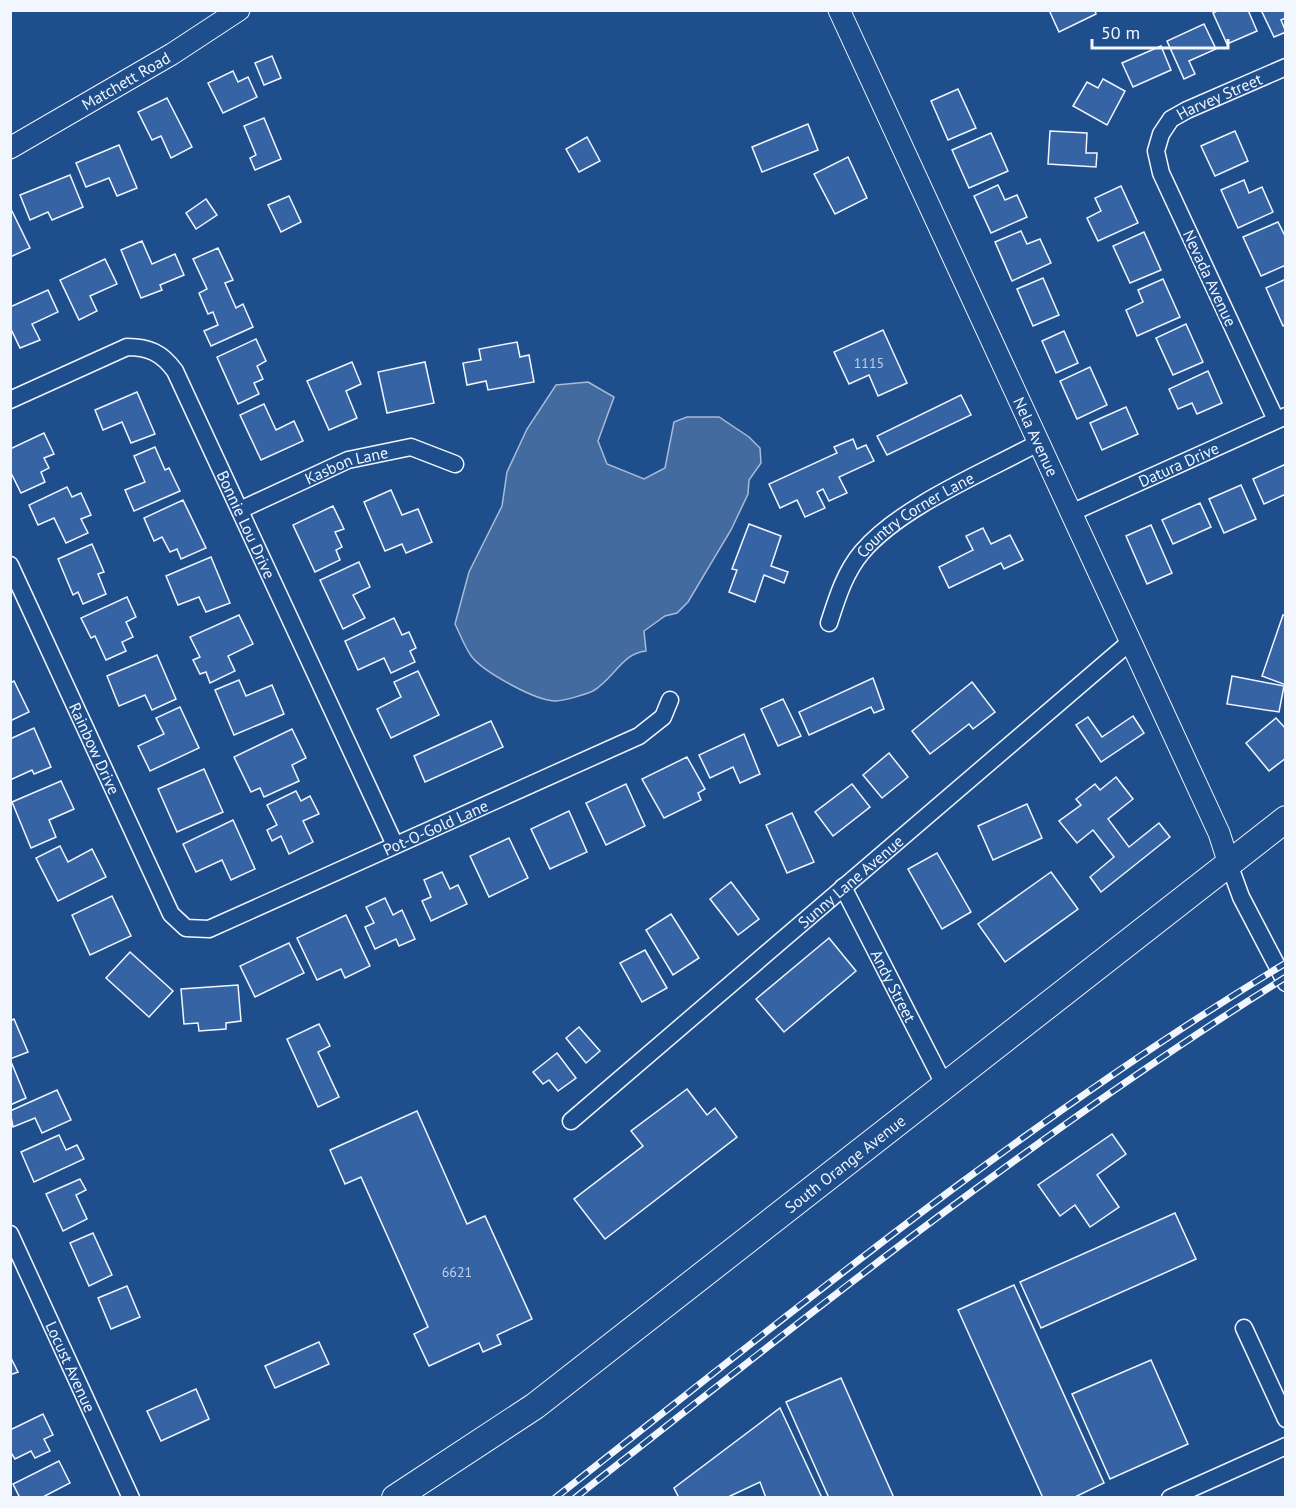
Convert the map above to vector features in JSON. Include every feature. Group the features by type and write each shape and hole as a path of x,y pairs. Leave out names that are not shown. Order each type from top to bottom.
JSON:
{"main road":[{"name":"South Orange Avenue","path":"395,1497 535,1406 1286,819"}],"street":[{"name":"Matchett Road","path":"10,148 172,54 239,10"},
{"name":"Nela Avenue","path":"839,10 1219,833 1229,864"},
{"name":"Harvey Street","path":"1161,134 1171,119 1187,110 1286,67"},
{"name":"Nevada Avenue","path":"1161,134 1156,151 1161,173 1281,418"},
{"name":"Bonnie Lou Drive","path":"10,400 127,347 143,347 156,351 175,372 395,845"},
{"name":"Datura Drive","path":"1071,513 1281,418"},
{"name":"Country Corner Lane","path":"830,623 846,578 861,553 886,530 933,500 1038,443"},
{"name":"Kasbon Lane","path":"240,510 348,460 411,447 454,464"},
{"name":"Rainbow Drive","path":"10,565 171,914 186,928"},
{"name":"Sunny Lane Avenue","path":"571,1121 1130,642"},
{"name":"Pot-O-Gold Lane","path":"186,928 209,929 639,736 663,717 670,700"},
{"path":"1229,864 1240,897 1286,983"},
{"name":"Andy Street","path":"843,887 945,1086"},
{"name":"Locust Avenue","path":"10,1234 131,1497"},
{"path":"1244,1328 1286,1419"},
{"path":"1170,1497 1286,1446"}],"water":[{"path":"588,382 614,397 598,441 607,464 644,479 665,468 674,422 687,417 719,417 749,437 760,448 761,463 749,480 748,494 731,530 688,602 677,613 665,616 644,631 646,651 624,661 607,680 593,691 565,700 548,700 511,685 478,663 467,649 455,624 469,572 502,506 507,472 527,429 556,385"}],"building":[{"path":"1049,10 1095,10 1096,14 1059,32"},
{"path":"1219,10 1248,10 1257,31 1227,44 1213,13"},
{"path":"1261,10 1286,10 1286,18 1281,20 1286,32 1274,37"},
{"path":"1204,24 1216,49 1189,61 1195,74 1184,79 1167,41"},
{"path":"1161,46 1171,70 1133,87 1122,63"},
{"path":"272,56 281,78 264,85 255,63"},
{"path":"233,71 238,82 248,77 257,97 223,113 208,83"},
{"path":"1103,79 1125,91 1107,125 1073,106 1087,82 1098,88"},
{"path":"958,89 976,128 948,140 931,101"},
{"path":"167,98 192,147 171,158 161,136 152,140 138,112"},
{"path":"264,118 281,159 255,170 250,158 256,155 244,126"},
{"path":"808,124 818,150 762,172 752,147"},
{"path":"1050,131 1087,133 1086,153 1097,153 1096,167 1048,164"},
{"path":"1235,131 1248,161 1215,176 1201,146"},
{"path":"991,133 1008,171 969,188 952,150"},
{"path":"587,137 600,161 579,172 566,149"},
{"path":"119,145 137,188 117,196 109,178 86,187 76,163"},
{"path":"848,157 867,198 835,214 814,174"},
{"path":"70,175 83,207 52,220 48,212 30,220 20,195"},
{"path":"1244,180 1249,193 1262,187 1273,212 1238,228 1221,190"},
{"path":"998,185 1005,200 1017,195 1027,217 991,233 974,196"},
{"path":"1121,186 1138,223 1098,241 1087,218 1101,211 1095,198"},
{"path":"289,196 301,222 281,232 268,205"},
{"path":"206,199 217,215 196,229 186,213"},
{"path":"10,207 30,248 10,257"},
{"path":"1278,222 1286,238 1286,265 1261,276 1243,237"},
{"path":"1021,231 1027,244 1040,239 1051,263 1012,281 995,242"},
{"path":"1144,232 1161,270 1130,283 1113,246"},
{"path":"142,241 152,264 175,254 184,275 160,285 162,290 141,298 121,250"},
{"path":"218,248 233,280 225,283 236,308 243,304 253,327 211,346 204,331 218,325 213,312 208,314 199,293 207,289 193,259"},
{"path":"105,259 117,284 90,296 97,311 79,320 60,280"},
{"path":"1043,278 1059,315 1033,326 1017,289"},
{"path":"1163,279 1180,317 1137,336 1126,310 1143,302 1138,290"},
{"path":"1286,279 1286,324 1283,326 1266,288"},
{"path":"48,290 58,312 32,324 40,340 20,348 10,327 10,307"},
{"path":"1186,324 1203,362 1173,375 1156,338"},
{"path":"883,330 907,383 878,396 869,375 849,384 834,352"},
{"path":"1064,331 1078,363 1056,373 1042,341"},
{"path":"256,339 266,361 257,366 263,379 254,383 259,394 238,404 217,357"},
{"path":"517,342 520,357 529,355 534,382 488,390 486,381 467,385 463,363 481,360 479,349"},
{"path":"352,362 361,384 346,391 357,418 329,430 307,381"},
{"path":"425,362 434,403 387,413 378,372"},
{"path":"1090,367 1107,405 1077,419 1060,381"},
{"path":"1208,371 1222,403 1197,414 1192,403 1178,409 1169,389"},
{"path":"137,392 155,434 131,443 122,422 103,430 95,410"},
{"path":"961,395 971,415 887,455 877,436"},
{"path":"264,404 276,430 294,421 303,441 261,460 240,415"},
{"path":"1126,407 1138,434 1102,450 1090,423"},
{"path":"44,433 54,454 44,458 49,468 41,472 45,482 21,493 10,471 10,449"},
{"path":"853,439 857,449 866,445 874,461 839,477 847,493 829,501 823,489 817,492 825,508 805,517 797,500 780,508 769,484 837,453 834,447"},
{"path":"155,447 165,470 169,468 180,491 134,511 125,490 145,482 134,456"},
{"path":"1286,464 1286,494 1264,504 1253,479"},
{"path":"1241,485 1256,519 1224,533 1209,499"},
{"path":"67,487 72,497 81,493 91,515 81,519 88,533 66,543 54,518 38,525 29,505"},
{"path":"391,490 402,515 418,509 432,542 406,553 402,544 385,551 364,502"},
{"path":"183,500 206,548 181,559 177,549 170,552 162,537 154,541 144,518"},
{"path":"1200,503 1211,527 1173,544 1162,520"},
{"path":"333,506 344,529 335,532 342,547 336,550 340,560 315,572 293,525"},
{"path":"749,524 781,536 771,566 788,572 784,583 764,575 755,602 729,592 737,570 732,569"},
{"path":"1151,525 1172,573 1147,584 1126,536"},
{"path":"983,528 991,544 1010,535 1023,560 1004,569 1001,563 949,588 939,567 973,550 966,536"},
{"path":"92,544 104,572 98,574 106,594 83,604 78,592 73,595 58,559"},
{"path":"211,557 230,603 206,612 199,597 178,605 166,576"},
{"path":"359,562 370,587 353,595 365,618 343,629 320,580"},
{"path":"127,597 136,617 126,622 133,637 122,642 126,651 106,660 95,636 91,638 81,618"},
{"path":"239,615 253,644 228,656 235,671 210,683 206,672 200,674 193,660 200,657 190,637"},
{"path":"1283,615 1286,616 1286,685 1262,676"},
{"path":"394,618 402,635 409,632 416,648 410,651 415,662 391,673 384,658 358,670 345,641"},
{"path":"157,655 176,699 152,710 145,695 119,706 107,676"},
{"path":"418,671 439,715 391,738 377,709 401,697 394,682"},
{"path":"1232,676 1284,686 1279,712 1227,704"},
{"path":"873,678 884,709 874,713 871,707 809,735 799,712"},
{"path":"239,680 246,696 272,685 284,714 234,735 215,690"},
{"path":"14,681 29,712 10,721 10,683"},
{"path":"972,682 995,712 973,729 969,724 930,754 912,731"},
{"path":"783,699 801,736 778,746 761,709"},
{"path":"180,707 199,748 150,771 138,746 164,734 156,718"},
{"path":"1133,716 1144,733 1101,762 1076,725 1088,717 1102,737"},
{"path":"1276,718 1286,729 1286,758 1269,771 1246,743"},
{"path":"491,721 503,747 425,782 414,756"},
{"path":"34,728 51,767 34,774 32,770 10,780 10,739"},
{"path":"292,729 306,758 292,765 299,781 264,797 260,788 251,792 234,757"},
{"path":"744,734 760,774 740,783 733,767 710,778 699,755"},
{"path":"889,753 908,777 882,798 863,775"},
{"path":"687,757 705,789 698,793 701,800 664,818 642,779"},
{"path":"204,769 223,812 177,832 158,789"},
{"path":"1116,777 1133,799 1108,819 1129,847 1159,823 1170,837 1101,892 1090,877 1114,857 1093,830 1077,843 1059,821 1081,805 1076,799 1095,784 1100,790"},
{"path":"61,781 74,809 49,820 56,837 31,848 12,802"},
{"path":"626,784 645,826 606,845 586,803"},
{"path":"852,784 870,807 833,836 815,812"},
{"path":"296,791 301,801 310,796 319,814 303,821 313,842 289,854 281,836 272,841 267,830 277,825 267,805"},
{"path":"1027,804 1042,838 993,860 978,826"},
{"path":"569,811 587,852 550,869 531,829"},
{"path":"792,813 814,862 787,873 766,825"},
{"path":"233,820 255,869 231,880 222,860 196,872 183,844"},
{"path":"509,838 528,878 489,897 470,856"},
{"path":"60,846 68,862 92,849 106,877 58,901 36,858"},
{"path":"937,853 971,912 942,929 908,869"},
{"path":"442,872 450,889 458,885 467,904 431,921 422,901 431,897 424,880"},
{"path":"1051,872 1078,909 1005,962 978,924"},
{"path":"731,882 759,919 738,935 710,899"},
{"path":"112,896 131,936 90,955 72,915"},
{"path":"385,898 393,915 402,910 415,939 399,946 396,939 375,949 365,927 374,923 366,907"},
{"path":"671,914 699,958 673,975 646,930"},
{"path":"346,915 370,966 345,978 341,969 317,980 297,938"},
{"path":"829,938 856,971 784,1032 756,999"},
{"path":"289,943 304,973 255,997 240,966"},
{"path":"645,950 667,988 642,1002 620,963"},
{"path":"130,952 173,991 149,1017 106,978"},
{"path":"238,985 241,1021 226,1023 226,1029 199,1031 198,1023 184,1024 181,989"},
{"path":"14,1019 28,1052 10,1059 10,1021"},
{"path":"319,1024 330,1046 318,1052 339,1097 318,1107 287,1039"},
{"path":"579,1027 600,1051 586,1063 566,1038"},
{"path":"557,1053 576,1078 558,1091 549,1080 543,1084 533,1072"},
{"path":"12,1064 26,1098 10,1105 10,1065"},
{"path":"687,1089 707,1115 715,1108 737,1137 605,1239 574,1199 643,1146 631,1131"},
{"path":"57,1090 71,1120 42,1133 35,1118 13,1127 10,1111"},
{"path":"417,1111 467,1224 485,1216 532,1319 497,1335 501,1344 483,1352 479,1343 429,1366 414,1334 428,1327 361,1177 345,1184 330,1150"},
{"path":"1112,1134 1126,1154 1097,1175 1119,1207 1090,1227 1075,1205 1060,1216 1038,1185"},
{"path":"59,1135 66,1150 77,1145 84,1159 34,1182 21,1152"},
{"path":"80,1179 86,1190 76,1195 87,1219 63,1231 46,1194"},
{"path":"1175,1213 1196,1259 1041,1328 1020,1282"},
{"path":"93,1233 112,1275 89,1286 70,1243"},
{"path":"1014,1285 1104,1483 1073,1498 1043,1498 958,1310"},
{"path":"127,1286 140,1317 111,1329 98,1298"},
{"path":"319,1342 329,1364 275,1388 265,1366"},
{"path":"10,1356 18,1372 10,1375"},
{"path":"1151,1360 1188,1444 1110,1479 1072,1394"},
{"path":"841,1378 894,1498 829,1498 786,1402"},
{"path":"196,1389 209,1419 161,1441 147,1411"},
{"path":"780,1408 822,1498 766,1498 760,1482 726,1498 679,1498 674,1488"},
{"path":"43,1414 53,1435 44,1439 50,1451 35,1458 31,1451 15,1459 10,1451 10,1430"},
{"path":"59,1461 70,1483 41,1498 20,1498 13,1484"}],"railway":[{"path":"555,1498 822,1288 1003,1152 1190,1023 1286,963"},
{"path":"575,1498 836,1294 1012,1162 1193,1037 1286,977"}]}
